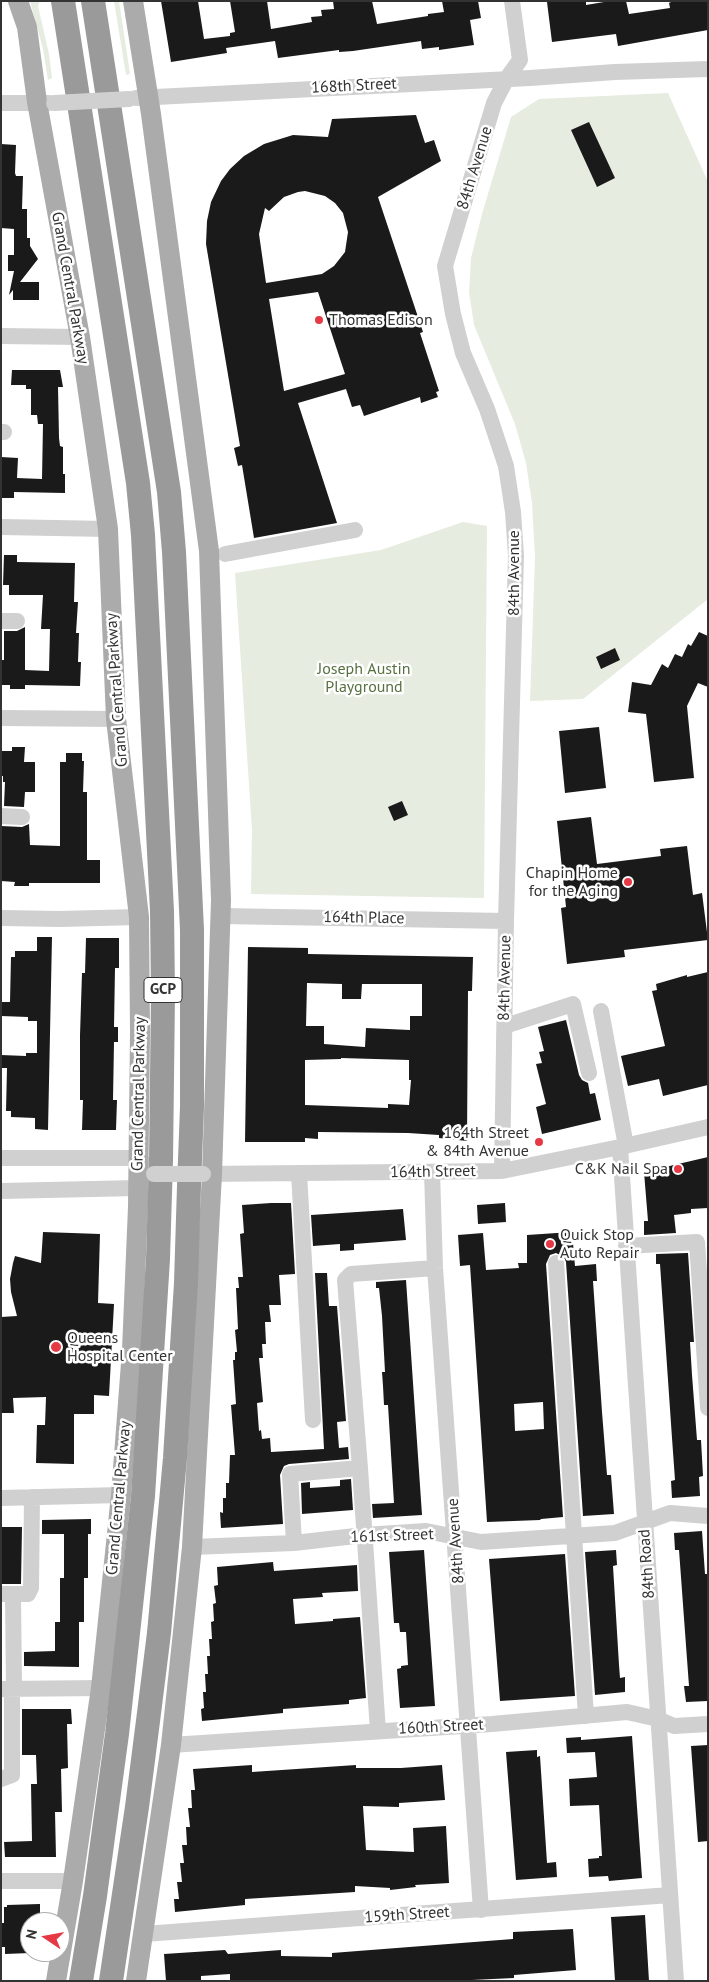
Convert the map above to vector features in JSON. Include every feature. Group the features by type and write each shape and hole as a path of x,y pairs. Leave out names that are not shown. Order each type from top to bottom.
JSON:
{"highway":[{"name":"Grand Central Parkway","path":"63,1 136,474 142,527 162,910 163,974 161,1161 154,1330 143,1496 116,1744 81,1981"},
{"name":"GCP","path":"93,1 168,492 174,552 192,940 192,1107 187,1244 175,1458 163,1594 148,1721 111,1981"}],"main road":[{"name":"Grand Central Parkway","path":"18,1 27,27 46,103 108,529 116,720 139,917 138,1188 132,1350 121,1495 101,1688 73,1882 56,1981"},
{"path":"133,1 138,98 210,551 221,916 192,1547 171,1745 136,1981"}],"street":[{"name":"84th Avenue","path":"502,1171 506,921 516,556 513,512 506,466 488,409 463,352 453,314 445,266 494,103 507,78 520,60 512,1"},
{"name":"168th Street","path":"1,103 46,103 614,72 708,69"},
{"path":"1,336 80,337"},
{"path":"1,527 108,529"},
{"path":"225,554 355,530"},
{"path":"1,718 116,720"},
{"path":"1,816 22,817"},
{"name":"164th Place","path":"221,916 506,921"},
{"path":"1,918 59,920 139,917"},
{"path":"505,1026 573,1004 589,1073"},
{"name":"84th Road","path":"601,1011 623,1146 626,1246 676,1981"},
{"name":"164th Street","path":"154,1174 502,1171 708,1127"},
{"path":"1,1158 138,1158 154,1174 138,1188 1,1191"},
{"name":"84th Avenue","path":"432,1172 435,1268 481,1910"},
{"path":"299,1173 313,1420"},
{"path":"626,1246 697,1242 708,1408"},
{"path":"556,1263 586,1716"},
{"path":"378,1731 345,1280 351,1274 435,1268"},
{"path":"294,1543 290,1474 360,1468"},
{"path":"1,1498 121,1495"},
{"path":"1,1779 12,1775 7,1594 28,1594 31,1588 32,1497"},
{"name":"161st Street","path":"192,1547 294,1543 364,1535 426,1531 481,1542 615,1533 670,1514 708,1516"},
{"path":"9,1689 101,1688"},
{"name":"160th Street","path":"171,1745 469,1725 627,1712 658,1719 674,1726 708,1724"},
{"path":"1,1882 73,1882"},
{"name":"159th Street","path":"144,1934 670,1895"}],"green space":[{"path":"30,1 40,1 38,6 49,54 52,78 48,80 43,49"},
{"path":"114,1 119,1 130,74 126,75"},
{"path":"668,93 708,182 708,599 583,699 530,701 535,557 532,503 526,463 515,424 474,325 469,292 471,258 511,117 539,99"},
{"name":"Joseph Austin Playground","path":"463,522 487,526 484,898 251,894 252,830 235,573 381,550"}],"building":[{"path":"161,1 198,1 204,39 230,36 230,33 235,32 230,1 267,1 271,29 312,22 311,17 322,16 321,10 334,9 333,1 372,1 377,24 444,12 442,1 478,1 481,18 470,20 474,45 439,50 439,47 422,49 421,41 353,51 339,52 339,50 278,58 275,41 226,48 227,53 171,62"},
{"path":"586,1 586,5 610,1 626,1 629,14 670,8 669,3 673,1 708,1 708,30 618,46 616,34 552,42 547,2"},
{"name":"Thomas Edison","path":"416,115 425,143 434,140 441,161 378,197 423,332 420,333 439,391 436,392 438,397 421,403 420,397 364,416 360,405 352,407 346,389 298,403 337,523 254,538 242,465 238,466 234,448 240,446 206,244 207,221 211,202 221,181 230,169 244,156 264,144 293,135 328,137 332,119","holes":["305,191 325,196 335,203 343,213 348,232 345,252 334,266 322,274 266,283 259,234 265,208 269,211 284,197","318,292 345,374 284,391 269,299"]},
{"path":"589,122 615,178 597,187 571,130"},
{"path":"1,144 16,145 15,173 16,176 23,176 22,209 27,209 27,238 30,238 30,246 38,259 20,282 39,282 39,300 13,300 13,290 9,295 14,271 8,271 8,255 14,255 14,229 1,228"},
{"path":"12,370 60,370 63,387 58,387 59,438 60,446 63,447 65,493 14,492 14,498 1,498 1,457 18,458 17,478 42,479 43,424 38,424 37,415 31,415 31,389 26,389 26,385 11,385"},
{"path":"4,555 17,555 17,562 75,563 74,602 78,602 76,633 79,633 78,662 81,662 80,686 25,685 25,689 10,689 10,685 1,685 1,660 4,660 4,631 17,631 25,627 25,670 49,671 50,629 41,629 43,595 9,595 9,585 3,585"},
{"path":"699,632 708,636 708,687 698,683 687,706 694,778 654,782 646,714 628,712 632,682 651,685 662,664 668,668 675,654 682,657 688,644 691,646"},
{"path":"615,648 620,660 601,669 596,657"},
{"path":"599,727 606,788 565,793 559,731"},
{"path":"12,747 25,747 24,762 35,762 35,792 25,792 24,807 4,806 5,782 3,782 3,776 1,776 1,751 12,751"},
{"path":"66,753 82,753 82,761 84,761 83,792 87,792 87,860 100,860 100,883 29,883 29,886 14,886 15,882 1,881 1,826 22,827 29,824 30,845 60,846 60,762 66,762"},
{"path":"402,801 408,815 394,821 388,807"},
{"name":"Chapin Home for the Aging","path":"591,817 597,864 661,856 660,849 687,846 693,895 702,893 708,940 624,950 625,957 567,964 561,908 566,907 557,821"},
{"path":"37,937 52,937 48,1130 35,1129 35,1118 11,1117 11,1111 6,1111 7,1068 1,1068 1,1055 26,1056 26,1053 37,1053 37,1021 28,1021 28,1017 1,1016 1,1002 10,1002 11,957 15,957 15,951 37,951"},
{"path":"86,938 119,938 119,968 115,968 114,1027 118,1027 118,1042 114,1042 113,1100 117,1100 116,1130 82,1130 83,1100 80,1100 80,1035 82,973 85,973"},
{"path":"248,947 308,948 308,954 473,957 472,991 468,991 467,1141 439,1138 439,1135 408,1133 318,1132 318,1139 305,1138 305,1142 245,1142","holes":["307,983 342,984 342,999 361,999 362,984 422,984 422,1016 410,1016 410,1030 366,1028 365,1047 324,1044 324,1026 306,1026","341,1058 409,1060 409,1080 411,1080 409,1105 388,1104 388,1108 305,1105 305,1060"]},
{"path":"708,972 708,1085 663,1096 659,1079 628,1086 621,1056 665,1046 652,991 657,990 656,984 687,975 687,977"},
{"path":"566,1020 579,1075 582,1080 588,1083 590,1094 595,1093 601,1120 542,1134 536,1107 546,1104 536,1064 542,1063 539,1052 544,1051 538,1027"},
{"path":"708,1157 708,1208 691,1209 691,1213 674,1215 676,1233 644,1235 644,1221 648,1221 644,1172"},
{"path":"291,1203 295,1274 279,1275 281,1305 269,1305 271,1322 265,1322 266,1344 262,1344 263,1358 259,1358 263,1402 257,1403 259,1431 261,1430 262,1439 270,1438 271,1452 324,1449 315,1273 327,1273 329,1306 337,1306 346,1421 337,1422 339,1448 348,1447 349,1459 284,1466 280,1475 283,1524 221,1528 220,1512 223,1513 226,1483 229,1483 230,1455 235,1455 231,1405 236,1404 233,1360 235,1360 235,1352 237,1352 235,1330 238,1329 236,1288 239,1288 238,1277 243,1277 240,1234 244,1233 242,1205"},
{"path":"505,1203 506,1222 478,1224 477,1205"},
{"path":"403,1209 406,1240 354,1244 354,1250 340,1251 340,1244 313,1246 311,1215"},
{"name":"Queens Hospital Center","path":"43,1232 100,1234 98,1303 114,1304 109,1396 94,1395 94,1414 74,1414 74,1464 36,1463 37,1425 45,1425 46,1397 13,1398 14,1413 1,1413 1,1317 17,1316 10,1279 13,1263 15,1256 41,1263"},
{"path":"572,1232 575,1266 596,1264 597,1281 593,1281 602,1412 607,1475 611,1475 614,1514 583,1516 566,1262 564,1257 556,1253 550,1255 546,1264 563,1517 487,1522 470,1265 460,1266 458,1235 483,1233 486,1270 519,1268 518,1263 527,1263 527,1235","holes":["543,1402 544,1429 515,1431 514,1404"]},
{"path":"688,1253 694,1342 690,1342 692,1375 697,1440 701,1440 703,1476 699,1477 700,1496 672,1498 671,1481 675,1480 660,1264 656,1264 656,1254"},
{"path":"406,1280 422,1515 373,1518 372,1504 394,1503 388,1405 384,1405 382,1372 385,1372 382,1316 379,1288 376,1288 376,1282"},
{"path":"351,1479 353,1510 302,1514 301,1483 310,1482 310,1488 340,1486 340,1480"},
{"path":"91,1519 91,1534 88,1534 88,1578 84,1578 84,1622 79,1622 79,1667 24,1666 24,1652 55,1651 55,1622 60,1622 60,1578 64,1578 64,1534 42,1534 42,1520"},
{"path":"1,1527 22,1527 21,1584 1,1584"},
{"path":"702,1531 705,1574 708,1574 708,1701 686,1702 684,1686 689,1686 679,1550 675,1550 674,1533"},
{"path":"424,1550 435,1706 400,1708 397,1669 408,1665 406,1632 400,1632 399,1623 394,1623 389,1552"},
{"path":"616,1550 617,1565 613,1566 619,1665 620,1678 625,1677 625,1692 595,1695 585,1552"},
{"path":"565,1554 575,1696 500,1701 489,1559"},
{"path":"273,1562 274,1571 357,1565 358,1591 322,1593 323,1597 293,1599 295,1624 360,1617 366,1698 349,1700 349,1704 283,1709 283,1713 202,1721 201,1709 204,1708 203,1692 206,1692 205,1674 208,1674 207,1656 210,1656 209,1639 212,1639 211,1622 214,1621 213,1604 216,1603 214,1586 218,1585 217,1567"},
{"path":"22,1709 71,1709 72,1724 67,1724 68,1768 61,1769 62,1812 55,1812 56,1857 5,1857 4,1842 32,1841 31,1784 37,1784 36,1755 22,1755"},
{"path":"632,1736 642,1878 609,1881 608,1876 589,1877 588,1859 602,1856 599,1805 570,1806 569,1779 597,1777 595,1752 567,1753 566,1738 581,1737 581,1740"},
{"path":"708,1745 708,1841 698,1842 691,1746"},
{"path":"537,1750 537,1757 540,1756 547,1863 556,1862 557,1877 516,1880 506,1752"},
{"path":"252,1765 252,1772 356,1765 356,1768 401,1768 442,1765 445,1800 399,1803 399,1807 363,1806 366,1850 414,1852 413,1828 446,1826 449,1883 415,1885 416,1887 390,1890 390,1888 355,1886 355,1892 245,1899 245,1905 175,1912 174,1899 179,1899 177,1882 182,1882 180,1863 184,1863 182,1845 187,1845 186,1827 190,1827 188,1808 192,1808 191,1790 195,1790 193,1769"},
{"path":"40,1904 40,1912 20,1912 20,1953 5,1954 5,1947 1,1947 1,1923 4,1923 4,1907 7,1907 7,1905"},
{"path":"645,1915 649,1981 615,1981 611,1917"},
{"path":"573,1929 576,1970 514,1975 514,1978 451,1981 230,1981 230,1974 201,1976 201,1981 166,1981 164,1954 225,1950 228,1954 281,1950 281,1956 332,1957 332,1953 513,1939 513,1932"}],"place":[{"name":"Thomas Edison","path":"319,320"},
{"name":"Chapin Home for the Aging","path":"628,882"},
{"name":"164th Street & 84th Avenue","path":"539,1142"},
{"name":"C&K Nail Spa","path":"678,1169"},
{"name":"Quick Stop Auto Repair","path":"550,1244"},
{"name":"Queens Hospital Center","path":"56,1347"}]}
